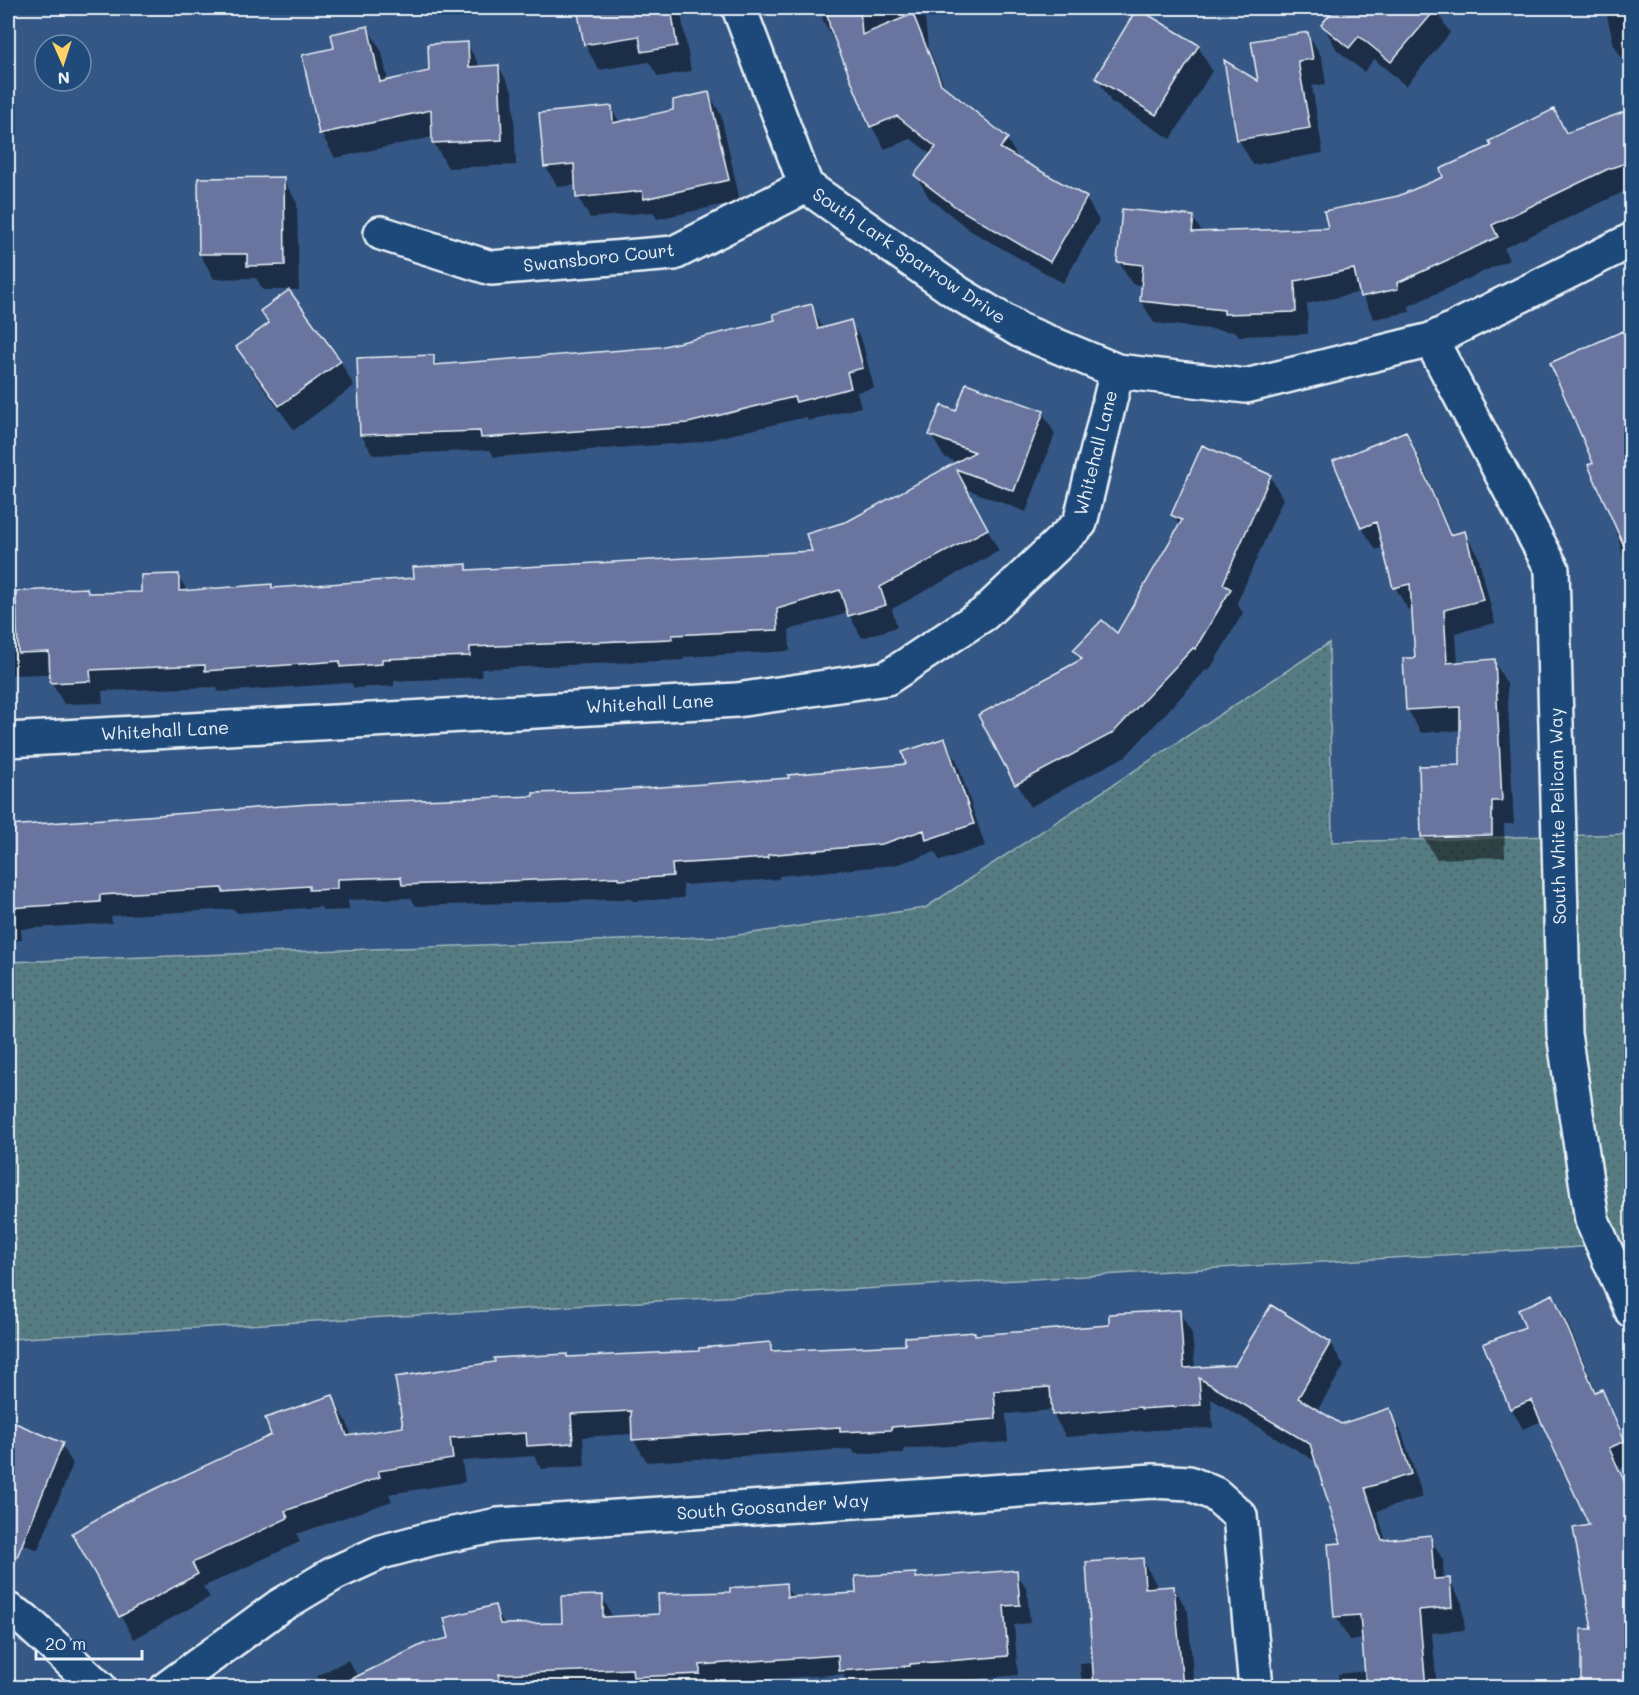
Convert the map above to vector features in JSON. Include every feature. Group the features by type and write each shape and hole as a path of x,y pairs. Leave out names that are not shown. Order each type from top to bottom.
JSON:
{"street":[{"name":"South Lark Sparrow Drive","path":"740,8 806,186 958,293 1019,330 1117,371 1246,387 1431,340 1632,240"},
{"name":"Swansboro Court","path":"381,233 491,268 674,253 806,186"},
{"name":"South White Pelican Way","path":"1431,340 1552,569 1564,1034 1592,1220 1632,1311"},
{"name":"Whitehall Lane","path":"8,740 737,700 887,678 984,614 1080,523 1117,371"},
{"name":"South Goosander Way","path":"167,1688 278,1607 334,1573 381,1552 434,1538 498,1525 1153,1481 1189,1483 1215,1494 1240,1516 1256,1688"},
{"path":"8,1610 25,1620 100,1688"}],"green space":[{"path":"1329,643 1332,842 1631,834 1631,1244 8,1339 8,962 731,936 925,908"}],"building":[{"path":"577,8 671,8 677,46 642,52 639,36 584,45"},
{"path":"826,8 860,8 862,35 913,14 941,84 1008,138 1000,148 1087,197 1050,262 957,208 914,175 936,147 897,116 870,127 830,28"},
{"path":"1137,8 1199,45 1156,115 1095,78"},
{"path":"1325,8 1437,8 1391,62 1359,36 1349,48 1321,25 1331,13"},
{"path":"368,26 380,82 429,71 428,44 468,42 469,67 499,65 502,140 432,143 431,110 319,134 302,55 334,48 331,34"},
{"path":"1308,32 1313,59 1298,61 1310,128 1237,140 1224,60 1258,81 1251,41"},
{"path":"709,92 729,180 644,199 642,191 576,198 574,164 544,167 539,113 612,106 613,123 673,110 673,100"},
{"path":"1554,109 1566,133 1632,109 1632,161 1608,169 1492,225 1498,237 1397,283 1398,289 1360,297 1354,269 1295,281 1296,312 1224,314 1224,310 1140,301 1143,265 1117,262 1122,209 1194,216 1192,232 1328,228 1324,211 1398,196 1443,177 1440,169 1491,146 1489,141"},
{"path":"284,177 285,265 247,266 247,254 199,254 198,178"},
{"path":"289,290 341,361 279,406 236,347 269,323 260,311"},
{"path":"812,304 818,329 851,320 863,368 847,372 851,388 796,402 794,397 688,423 481,438 480,431 360,435 357,358 434,355 434,365 660,347 775,320 773,314"},
{"path":"1623,331 1632,351 1632,564 1588,465 1593,463 1550,363"},
{"path":"966,383 1044,411 1014,491 956,469 988,529 880,587 886,605 848,616 840,590 777,609 778,630 672,635 672,639 470,647 470,656 382,659 382,664 340,667 340,661 205,671 205,665 90,670 91,681 50,683 49,652 18,653 16,591 87,588 88,593 141,592 141,575 179,574 179,591 272,584 272,588 414,578 413,567 467,564 467,570 812,551 806,534 848,521 975,452 929,435 941,405 956,411"},
{"path":"1406,431 1450,535 1465,531 1483,600 1444,610 1447,663 1495,659 1502,801 1492,801 1492,835 1421,837 1419,766 1460,765 1460,707 1406,710 1403,658 1415,658 1410,584 1393,588 1376,522 1361,528 1333,461"},
{"path":"1202,445 1271,475 1223,584 1231,589 1195,649 1193,648 1113,733 1015,785 978,715 1082,659 1073,650 1102,620 1117,633 1182,520 1171,515"},
{"path":"945,738 974,824 926,840 924,830 882,844 768,855 768,858 672,864 673,876 619,880 619,877 402,885 401,877 337,879 337,889 309,890 309,886 223,892 222,888 100,895 100,902 8,908 8,826 310,804 533,796 533,793 604,791 789,778 788,775 906,764 902,752"},
{"path":"1553,1294 1595,1392 1602,1389 1625,1441 1609,1448 1632,1498 1632,1688 1581,1688 1581,1629 1592,1629 1573,1528 1589,1525 1531,1400 1510,1409 1483,1344 1525,1327 1518,1310"},
{"path":"1271,1305 1331,1342 1298,1398 1341,1424 1390,1408 1411,1474 1365,1488 1382,1540 1431,1535 1434,1579 1450,1578 1452,1607 1419,1610 1426,1688 1366,1688 1360,1615 1334,1617 1328,1544 1341,1543 1310,1444 1199,1378 1201,1405 1141,1409 1141,1407 1052,1415 1050,1387 994,1391 996,1419 891,1427 891,1430 840,1432 840,1427 632,1440 631,1411 571,1414 573,1443 527,1446 526,1433 450,1438 453,1459 378,1471 380,1477 285,1511 288,1518 192,1563 198,1574 119,1617 72,1533 123,1504 271,1435 265,1418 333,1395 347,1436 403,1427 395,1377 495,1362 494,1358 699,1351 699,1348 771,1342 771,1351 905,1345 905,1337 975,1332 975,1335 1109,1325 1109,1314 1180,1310 1184,1368 1235,1365"},
{"path":"8,1420 63,1443 9,1577 8,1576"},
{"path":"1143,1558 1145,1588 1174,1586 1183,1688 1094,1688 1086,1562"},
{"path":"1017,1570 1020,1605 1004,1606 1008,1656 839,1671 838,1655 700,1665 700,1674 633,1677 632,1669 499,1674 502,1688 333,1688 423,1644 449,1638 444,1618 495,1605 500,1624 562,1623 561,1596 603,1595 603,1617 659,1614 658,1594 730,1592 730,1588 786,1583 787,1597 856,1593 855,1576 916,1573 916,1578"}]}
